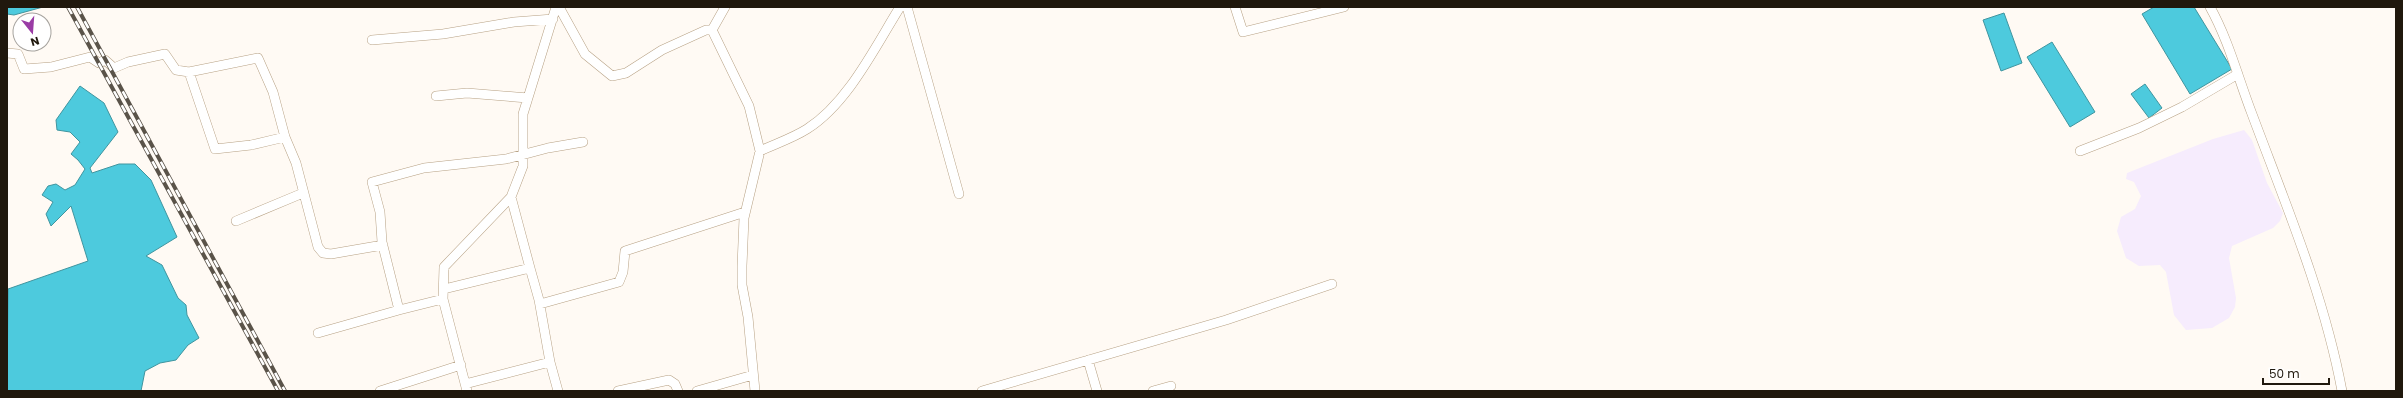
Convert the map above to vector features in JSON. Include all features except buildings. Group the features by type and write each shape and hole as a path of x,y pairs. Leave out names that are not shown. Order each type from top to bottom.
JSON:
{"street":[{"path":"550,362 466,387 443,299 444,266 511,197 523,166 523,114 558,7"},
{"path":"558,7 585,54 612,76 626,73 662,50 712,30 725,7"},
{"path":"760,151 807,129 824,115 852,82 900,7"},
{"path":"907,7 959,194"},
{"path":"1235,7 1243,32 1344,7"},
{"path":"2210,7 2222,28 2299,236 2337,363 2342,391"},
{"path":"372,40 450,33 514,22 553,19"},
{"path":"712,30 749,106 760,151 745,212 742,285 748,316 755,391"},
{"path":"7,53 18,54 24,69 51,67 90,57 99,63 105,60 114,68 128,62 165,54 176,70 189,72 258,58 273,92 285,136 296,163 318,247 323,253 331,254 383,245"},
{"path":"189,72 215,149 251,145 285,136"},
{"path":"2080,151 2139,128 2182,108 2238,74"},
{"path":"436,96 467,93 528,98"},
{"path":"399,310 383,245 380,212 372,182 424,168 506,159 523,153 583,142"},
{"path":"236,221 303,193"},
{"path":"511,197 540,304 550,362 558,391"},
{"path":"540,304 619,282 624,272 625,251 745,212"},
{"path":"444,289 530,268"},
{"path":"982,391 1226,320 1332,284"},
{"path":"318,333 443,299"},
{"path":"1088,360 1097,391"},
{"path":"380,391 461,365"},
{"path":"697,391 753,375"},
{"path":"618,391 669,380 675,384 678,391"},
{"path":"1153,391 1171,386"}],"shaded area":[{"path":"2244,130 2252,140 2267,183 2283,213 2280,221 2273,228 2232,246 2229,258 2236,298 2235,307 2229,318 2212,328 2186,330 2174,315 2166,272 2160,265 2139,266 2126,258 2117,231 2121,217 2135,209 2141,196 2134,182 2126,179 2127,173 2213,139"}],"water":[{"path":"7,7 43,7 25,12 12,12 12,15 7,14"},
{"path":"2154,7 2194,7 2232,69 2190,94 2142,14"},
{"path":"2004,13 2022,63 2001,71 1983,20"},
{"path":"2052,42 2095,112 2070,127 2027,57"},
{"path":"2145,84 2162,108 2149,118 2131,94"},
{"path":"80,86 104,103 118,132 90,168 92,173 119,164 135,164 151,180 177,237 146,256 162,265 178,298 186,305 187,315 199,338 188,345 176,360 160,363 145,371 141,391 7,391 8,289 88,261 71,206 51,226 46,214 53,202 42,195 48,186 56,184 65,190 75,185 85,169 71,154 80,142 70,132 57,130 56,120"}],"railway":[{"path":"68,7 278,391"},
{"path":"77,7 285,391"}]}
